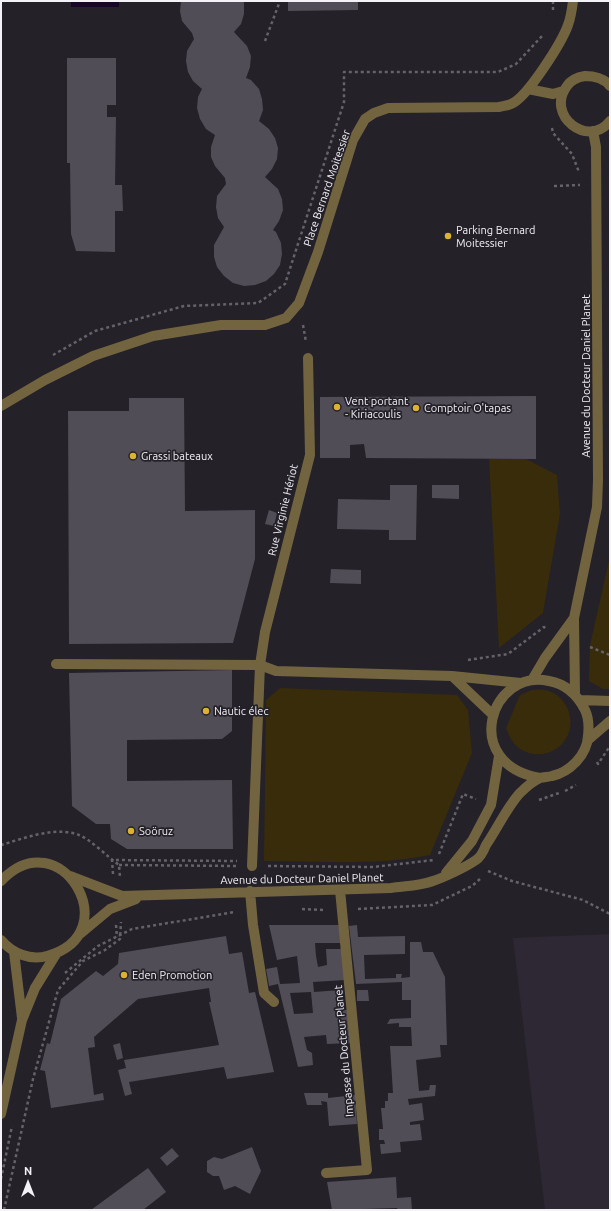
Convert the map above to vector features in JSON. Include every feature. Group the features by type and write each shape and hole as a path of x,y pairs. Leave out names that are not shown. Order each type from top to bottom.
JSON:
{"street":[{"name":"Place Bernard Moitessier","path":"299,303 318,252 353,140 365,119 374,113 388,108 510,105 528,90 554,52 568,26 573,1"},
{"path":"528,90 553,94 563,91 574,79 591,76 600,78 610,86"},
{"path":"563,91 560,106 567,122 574,128 584,131 594,131 610,121"},
{"name":"Avenue du Docteur Daniel Planet","path":"577,697 574,618 597,507 596,147 594,131"},
{"path":"1,406 45,380 92,356 153,336 221,325 265,325 286,318 299,303"},
{"name":"Rue Virginie Hériot","path":"252,864 260,665 265,632 310,455 308,358"},
{"name":"Avenue du Docteur Daniel Planet","path":"532,680 545,658 574,618"},
{"path":"56,664 260,665 276,671 452,676 521,683"},
{"path":"452,676 492,715"},
{"path":"532,680 548,680 562,685 577,697 586,712 589,726 588,740 583,753 575,763 565,771 553,776 540,778 524,775 510,768 499,756 493,743 490,729 492,715 499,702 508,691 521,683 532,680"},
{"path":"577,697 610,701"},
{"path":"588,740 610,721"},
{"path":"444,876 472,841 492,804 499,756"},
{"name":"Avenue du Docteur Daniel Planet","path":"1,881 20,866 33,863 46,864 59,868 70,876 118,895 391,888 432,882 478,860 517,796 527,786 540,778"},
{"path":"70,876 80,890 85,905 84,921 77,936"},
{"name":"Impasse du Docteur Planet","path":"326,1174 367,1170 340,890"},
{"path":"250,891 264,993 274,1002"},
{"name":"Avenue du Docteur Daniel Planet","path":"56,954 68,946 77,936 115,907 134,899 160,895"},
{"path":"1,940 14,952 28,957 42,957 56,954"},
{"path":"14,952 22,1020"},
{"path":"1,1114 22,1020 35,988 56,954"}],"path":[{"path":"265,40 280,1"},
{"path":"553,1 553,16"},
{"path":"48,358 95,331 184,306 258,302 285,284 344,102 344,72 498,72 516,64 543,35"},
{"path":"553,94 550,116 553,133 572,154 580,174"},
{"path":"580,180 580,193"},
{"path":"299,303 308,358"},
{"path":"452,676 455,666 473,659 508,654 544,628 558,641"},
{"path":"588,646 610,655"},
{"path":"593,768 598,764"},
{"path":"537,801 573,788 578,783"},
{"path":"112,860 373,867 437,860 463,794 492,804"},
{"path":"1,845 36,835 62,832 80,836 119,865 252,864"},
{"path":"112,860 118,895"},
{"path":"118,895 119,865"},
{"path":"295,909 342,910 432,905 472,886 492,866"},
{"path":"488,871 512,881 583,900 610,914"},
{"path":"115,907 117,937"},
{"path":"62,975 98,946 132,928 252,910"},
{"path":"4,1210 34,1079 58,990 82,961 105,950 120,939 121,935"},
{"path":"1,1179 14,1119"}],"shaded area":[{"path":"71,1 119,1 119,7 71,7"},
{"path":"489,459 526,459 557,475 560,514 543,613 499,648"},
{"path":"610,556 610,689 603,689 589,681 590,645"},
{"path":"280,688 457,695 468,710 472,753 430,855 389,861 368,862 264,861 266,700"},
{"path":"532,690 552,692 564,702 570,717 569,733 565,740 556,749 544,754 531,754 519,748 514,744 506,728 520,695"},
{"path":"610,934 610,1210 545,1210 513,938"}],"building":[{"path":"181,1 243,1 244,3 244,14 241,24 234,32 247,46 251,56 250,67 246,78 251,80 259,89 263,110 259,121 269,129 275,138 278,148 277,159 272,169 265,177 278,189 282,199 283,210 279,221 273,230 276,232 281,243 282,254 280,265 274,274 266,281 255,285 244,286 233,283 224,276 217,267 214,257 214,245 224,227 218,218 216,207 217,196 226,184 225,178 215,166 211,157 211,147 215,135 206,129 200,119 197,108 198,97 202,89 193,81 188,72 186,61 187,51 194,39 192,33 182,21 180,11"},
{"path":"288,1 358,1 358,10 288,11"},
{"path":"67,58 116,58 116,105 107,105 107,117 116,117 115,185 122,185 123,211 115,211 115,252 76,251 71,234 70,163 67,163"},
{"path":"536,396 536,459 366,458 364,444 350,445 350,458 320,458 320,397"},
{"path":"129,398 184,398 185,511 255,510 255,559 233,643 69,644 68,411 129,411"},
{"path":"390,485 417,485 416,540 389,540 389,530 337,529 338,499 390,500"},
{"path":"432,485 459,485 459,499 432,498"},
{"path":"269,510 277,513 274,526 265,524"},
{"path":"331,569 361,570 361,584 330,583"},
{"path":"232,670 232,731 222,739 127,740 127,781 232,780 233,849 127,849 111,839 110,824 96,824 72,806 69,673"},
{"path":"269,925 339,925 341,943 315,943 316,956 318,967 327,965 326,949 342,949 345,980 313,982 314,992 340,990 341,1010 348,1010 350,1043 327,1044 326,1035 304,1037 307,1050 312,1053 313,1065 298,1067 278,984 269,986 266,969 277,967 280,984 300,983 297,956 277,960","holes":["311,992 313,1013 294,1014 290,993"]},
{"path":"357,925 358,937 405,936 405,954 364,955 365,979 396,978 396,974 402,974 401,978 410,977 410,942 421,942 423,952 433,952 445,977 447,1045 440,1045 441,1057 416,1060 419,1091 429,1090 430,1085 436,1085 435,1096 408,1099 409,1105 422,1103 424,1120 410,1122 410,1125 420,1124 422,1140 400,1142 401,1152 381,1154 380,1144 385,1144 384,1140 379,1140 379,1129 383,1129 381,1108 385,1108 385,1101 388,1101 388,1093 393,1093 390,1046 412,1046 411,1027 399,1027 399,1023 387,1024 390,1019 411,1018 411,1000 402,1000 402,982 356,984 349,926"},
{"path":"226,936 229,954 242,952 249,993 255,992 274,1072 227,1079 224,1067 129,1082 132,1094 125,1096 118,1070 126,1068 124,1060 219,1045 209,1002 211,1002 209,988 138,999 94,1037 95,1047 88,1048 94,1095 103,1093 104,1100 51,1108 45,1071 40,1070 47,1043 50,1044 61,999 96,971 103,976 118,964 119,953"},
{"path":"357,990 368,990 369,1001 357,1001"},
{"path":"120,1043 123,1058 117,1060 113,1045"},
{"path":"304,1093 328,1093 328,1098 355,1095 357,1124 329,1126 327,1102 321,1101 322,1105 307,1105"},
{"path":"252,1147 261,1171 250,1194 235,1186 224,1190 219,1176 213,1176 207,1172 207,1161 214,1157 222,1159"},
{"path":"172,1148 179,1156 167,1166 160,1158"},
{"path":"148,1168 166,1192 143,1210 91,1210"},
{"path":"396,1177 397,1198 411,1197 412,1210 398,1210 397,1208 332,1210 327,1182"}],"place":[{"name":"Parking Bernard Moitessier","path":"448,236"},
{"name":"Vent portant - Kiriacoulis","path":"337,407"},
{"name":"Comptoir O'tapas","path":"416,408"},
{"name":"Grassi bateaux","path":"133,456"},
{"name":"Nautic élec","path":"206,711"},
{"name":"Soöruz","path":"131,831"},
{"name":"Eden Promotion","path":"124,975"}]}
